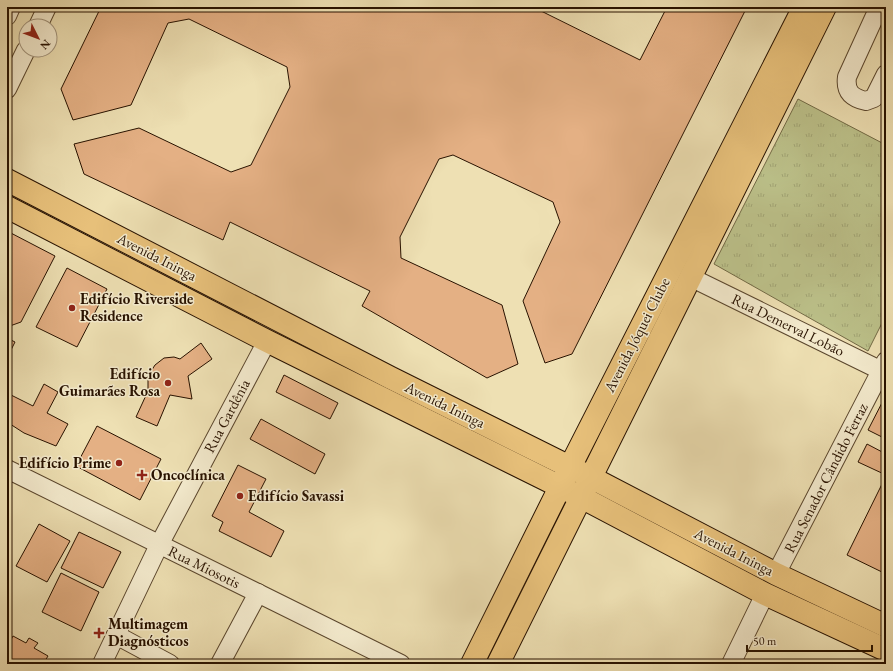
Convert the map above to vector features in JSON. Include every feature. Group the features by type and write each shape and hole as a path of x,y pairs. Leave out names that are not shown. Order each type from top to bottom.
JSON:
{"main road":[{"name":"Avenida Jóquei Clube","path":"472,664 570,467 804,7"},
{"name":"Avenida Jóquei Clube","path":"498,664 825,7"},
{"name":"Avenida Ininga","path":"7,180 391,378 590,477 776,574 886,626"},
{"name":"Avenida Ininga","path":"7,207 267,341 561,486 765,594 886,650"}],"street":[{"path":"7,16 11,7"},
{"path":"42,18 47,7"},
{"path":"879,7 846,77 846,86 852,96 866,101 874,98 886,74"},
{"path":"7,90 22,58"},
{"name":"Rua Demerval Lobão","path":"690,277 884,368"},
{"name":"Rua Gardênia","path":"102,664 159,545 267,341"},
{"name":"Rua Senador Cândido Ferraz","path":"776,574 884,368"},
{"name":"Rua Miosotis","path":"7,469 401,664"},
{"path":"220,664 258,593"},
{"path":"731,664 765,594"},
{"path":"116,635 170,664"}],"green space":[{"path":"798,99 886,145 886,315 868,351 714,264"}],"building":[{"path":"101,7 533,7 640,60 667,7 747,7 572,354 545,363 523,301 560,222 553,202 453,155 439,159 400,237 401,258 502,305 518,364 487,378 362,306 370,291 230,222 223,240 84,174 74,144 139,128 231,172 251,165 290,87 287,67 189,19 168,23 131,105 73,120 61,89"},
{"path":"7,231 55,256 21,322 7,327"},
{"name":"Edifício Riverside Residence","path":"67,268 107,289 77,347 36,327"},
{"path":"7,338 15,342 7,358"},
{"name":"Edifício Guimarães Rosa","path":"201,343 212,359 188,376 192,399 170,395 157,426 136,417 148,391 148,376 155,365 164,358 174,357 180,359"},
{"path":"284,375 338,403 330,419 276,392"},
{"path":"44,384 58,392 47,413 68,424 56,446 24,433 7,422 7,393 33,406"},
{"path":"886,395 886,439 868,430"},
{"path":"261,419 325,454 315,474 250,439"},
{"name":"Edifício Prime","path":"97,426 161,459 140,500 76,466"},
{"path":"867,444 886,454 886,475 858,462"},
{"name":"Edifício Savassi","path":"238,465 266,479 249,512 284,531 271,557 219,531 223,522 212,516"},
{"path":"884,480 886,481 886,568 884,573 847,555"},
{"path":"39,524 70,541 47,582 16,566"},
{"path":"79,532 121,552 103,588 61,568"},
{"path":"61,573 99,592 81,631 42,612"},
{"path":"13,636 26,643 29,638 38,643 34,648 48,656 43,664 7,664 7,647"}],"place":[{"name":"Edifício Riverside Residence","path":"72,308"},
{"name":"Edifício Guimarães Rosa","path":"168,383"},
{"name":"Edifício Prime","path":"119,463"},
{"name":"Oncoclínica","path":"142,475"},
{"name":"Edifício Savassi","path":"240,496"},
{"name":"Multimagem Diagnósticos","path":"99,633"}]}
